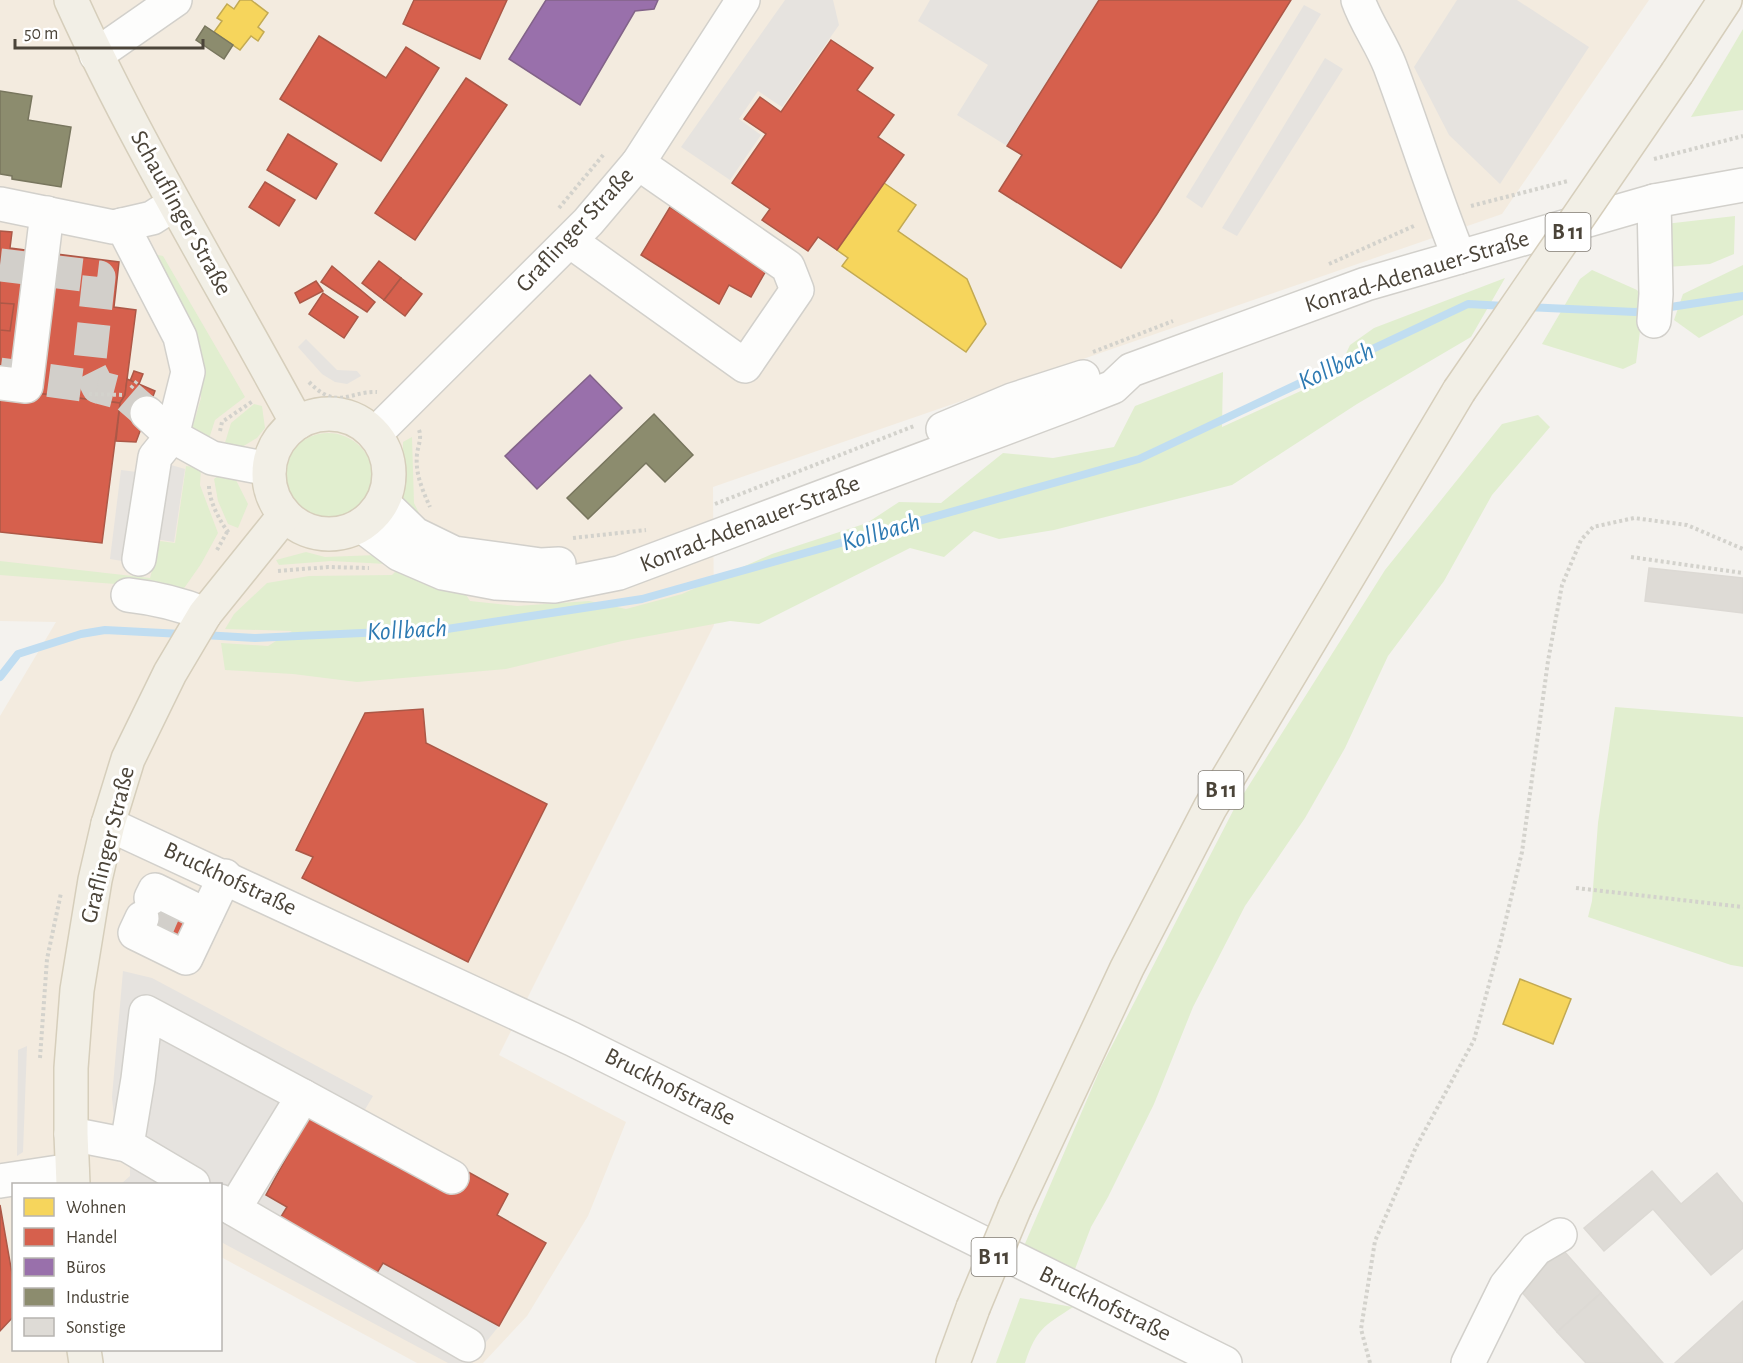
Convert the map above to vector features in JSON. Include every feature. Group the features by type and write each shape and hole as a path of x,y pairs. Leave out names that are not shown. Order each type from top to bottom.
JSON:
{"main road":[{"name":"Schauflinger Straße","path":"71,0 96,55 174,204 297,423"},
{"name":"B 11","path":"954,1363 973,1308 1015,1207 1127,968 1210,808 1459,391 1725,0"},
{"path":"338,414 358,421 375,434 386,452 390,472 387,493 372,514 342,534 321,534 301,528 284,516 272,496 268,476 271,455 282,437 297,423 317,415 338,414"},
{"name":"Graflinger Straße","path":"73,1177 70,1134 71,1068 77,990 95,880 108,824 128,759 180,657 205,614 284,516"}],"street":[{"path":"96,55 175,0"},
{"name":"Graflinger Straße","path":"375,434 562,227 638,163 743,0"},
{"path":"1358,0 1389,63 1441,214 1459,257"},
{"path":"562,227 745,366 797,290 788,267 638,163"},
{"name":"Konrad-Adenauer-Straße","path":"372,514 399,554 443,573 485,581 554,586 620,573 1072,404 1113,387 1131,370 1366,284 1654,201 1743,185"},
{"path":"1654,201 1655,308"},
{"path":"0,204 113,226 152,218 174,204"},
{"path":"0,383 26,386 46,213"},
{"path":"122,225 180,337 188,372 172,436 155,457 140,559"},
{"path":"135,392 172,436 212,458 269,469"},
{"path":"128,596 154,598 205,614"},
{"name":"Bruckhofstraße","path":"108,824 225,876 572,1039 1225,1363"},
{"path":"169,918 225,876"},
{"path":"127,1145 146,1012 452,1177"},
{"path":"303,1096 227,1205 468,1346"},
{"path":"70,1134 127,1145 190,1183"},
{"path":"0,1181 73,1177"},
{"path":"1468,1363 1506,1286 1536,1249 1560,1235"}],"path":[{"path":"562,227 567,196 609,149"},
{"path":"305,377 318,390 335,398 350,398 374,391 383,392"},
{"path":"89,394 125,395 135,392"},
{"path":"218,437 222,422 255,399"},
{"path":"418,427 421,434 417,455 419,482 432,513"},
{"path":"210,482 208,490 227,532"},
{"path":"1370,1363 1361,1329 1375,1241 1416,1147 1474,1040 1522,852 1548,661 1562,585 1581,540 1593,527 1634,518 1687,525 1743,549"},
{"path":"1631,557 1743,573"},
{"path":"269,564 278,571 328,567 375,568"},
{"path":"1576,888 1743,907"}],"shaded area":[{"path":"0,0 1649,0 1502,214 713,487 714,625 499,1055 626,1122 588,1216 527,1316 483,1363 417,1363 222,1258 222,1183 12,1183 12,1351 69,1351 70,1363 0,1363 0,716 56,622 0,621"},
{"path":"785,0 833,0 839,25 782,107 758,91 739,119 761,135 730,180 681,147"},
{"path":"930,0 1099,0 1007,146 957,115 988,65 918,21"},
{"path":"1457,0 1517,0 1589,47 1500,184 1449,135 1414,67"},
{"path":"1304,5 1321,14 1202,208 1186,197"},
{"path":"1325,58 1343,69 1237,236 1222,228"},
{"path":"306,339 337,370 357,371 361,376 347,384 335,382 322,374 298,347"},
{"path":"164,463 185,469 174,542 155,539 128,562 110,559 121,470 161,475"},
{"path":"123,971 152,978 373,1096 351,1133 312,1111 266,1194 287,1207 375,1276 383,1263 499,1326 469,1363 448,1363 222,1243 222,1183 122,1183 130,1176 129,1109 114,1118 112,1097"},
{"path":"27,1046 23,1152 17,1156 18,1050"}],"green space":[{"path":"1743,29 1743,110 1691,117"},
{"path":"1735,216 1734,254 1710,264 1667,267 1665,224"},
{"path":"153,254 163,256 245,397 215,420 208,442 191,432 201,398 200,363"},
{"path":"1743,265 1743,315 1699,338 1674,320 1683,294"},
{"path":"1592,270 1637,290 1644,299 1636,363 1623,369 1542,344 1580,279"},
{"path":"1505,278 1471,337 1357,404 1232,485 1054,530 999,539 974,531 944,557 910,548 759,624 730,621 622,641 506,669 357,682 293,674 225,670 221,643 268,646 292,631 225,629 234,614 267,583 309,576 392,575 399,568 463,590 470,601 517,606 589,601 626,609 682,594 772,554 867,523 899,502 941,503 1003,453 1053,458 1114,447 1135,406 1223,372 1222,427 1336,375 1350,345 1374,328"},
{"path":"254,404 262,406 265,428 257,438 237,450 224,446 231,423"},
{"path":"1538,415 1550,427 1492,495 1444,581 1388,656 1345,748 1305,818 1245,906 1193,1007 1154,1104 1091,1227 1075,1269 1024,1246 1101,1067 1234,809 1385,570 1502,424"},
{"path":"328,433 345,436 360,446 370,461 373,478 370,495 360,510 345,520 328,523 311,520 296,510 286,495 283,478 286,461 296,446 311,436"},
{"path":"412,437 414,503 421,517 402,503 403,442"},
{"path":"186,466 201,468 200,485 218,533 201,564 180,594 141,586 0,575 0,561 150,578 160,541 175,543"},
{"path":"223,472 235,478 248,504 238,528 228,524 218,501 214,479"},
{"path":"306,552 325,557 377,555 386,564 331,561 279,565 276,560"},
{"path":"1615,707 1743,717 1743,967 1588,917 1592,901 1598,823"},
{"path":"1020,1298 1073,1307 1042,1329 1033,1342 1025,1363 996,1363"}],"building: Wohnen":[{"path":"240,0 251,0 268,13 258,27 264,32 258,41 251,36 240,50 214,32 222,21 217,18 227,4 234,9"},
{"path":"884,183 916,205 898,231 967,279 986,324 966,352 842,266 848,258 837,250"},
{"path":"1520,979 1571,999 1553,1044 1503,1024"}],"building: Handel":[{"path":"414,0 507,0 480,59 403,24"},
{"path":"1099,0 1291,0 1121,268 999,191 1022,155 1007,146"},
{"path":"319,36 386,78 406,47 439,68 381,161 280,99"},
{"path":"831,40 873,68 857,90 894,115 878,137 904,155 837,250 818,237 808,251 762,220 770,209 732,183 766,134 744,119 760,97 781,112"},
{"path":"466,78 507,105 415,240 375,213"},
{"path":"288,134 337,164 316,199 267,170"},
{"path":"265,182 295,200 279,226 249,207"},
{"path":"670,207 767,269 751,297 729,285 719,304 641,255"},
{"path":"0,231 12,232 10,248 119,262 114,307 136,310 125,395 120,403 0,389"},
{"path":"379,261 401,278 384,300 362,283"},
{"path":"332,266 375,302 367,312 321,282"},
{"path":"401,278 422,294 405,316 384,300"},
{"path":"316,281 323,291 300,303 295,293"},
{"path":"323,293 358,317 344,338 309,314"},
{"path":"0,303 14,304 10,331 0,330"},
{"path":"134,371 143,374 139,384 130,381"},
{"path":"127,379 155,391 136,442 116,441 120,403 125,395"},
{"path":"0,389 120,403 102,543 0,532"},
{"path":"423,709 426,743 547,804 468,962 302,878 313,857 296,850 365,713"},
{"path":"144,894 195,919 185,939 134,914"},
{"path":"312,1111 461,1168 508,1194 497,1215 546,1243 499,1326 383,1263 375,1276 279,1220 287,1207 266,1195"},
{"path":"0,1205 12,1274 12,1318 0,1331"}],"building: Büros":[{"path":"546,0 658,0 654,9 635,11 580,105 509,59"},
{"path":"590,375 622,408 537,489 505,456"}],"building: Industrie":[{"path":"205,26 233,45 224,59 196,40"},
{"path":"0,91 32,96 28,120 71,127 61,187 12,179 12,176 0,174"},
{"path":"654,414 693,455 665,482 646,463 588,519 567,498"}],"building: Sonstige":[{"path":"1649,568 1743,578 1743,613 1645,601"},
{"path":"1652,1171 1681,1204 1717,1173 1743,1204 1743,1248 1711,1275 1653,1209 1604,1251 1584,1228"},
{"path":"1563,1250 1601,1293 1557,1332 1519,1289"},
{"path":"1601,1293 1663,1363 1586,1363 1557,1332"},
{"path":"1743,1301 1743,1363 1675,1363"}],"waterway":[{"name":"Kollbach","path":"1664,308 1743,296"},
{"name":"Kollbach","path":"203,635 255,638 447,629 642,599 1139,459 1468,304 1505,306"},
{"name":"Kollbach","path":"1526,307 1646,311"},
{"name":"Kollbach","path":"0,677 18,654 81,634 105,630 182,634"}],"tunnel":[{"path":"0,265 99,277 89,369 98,387 125,394 147,413"},
{"path":"0,374 98,387"},
{"path":"158,926 167,905"}]}
